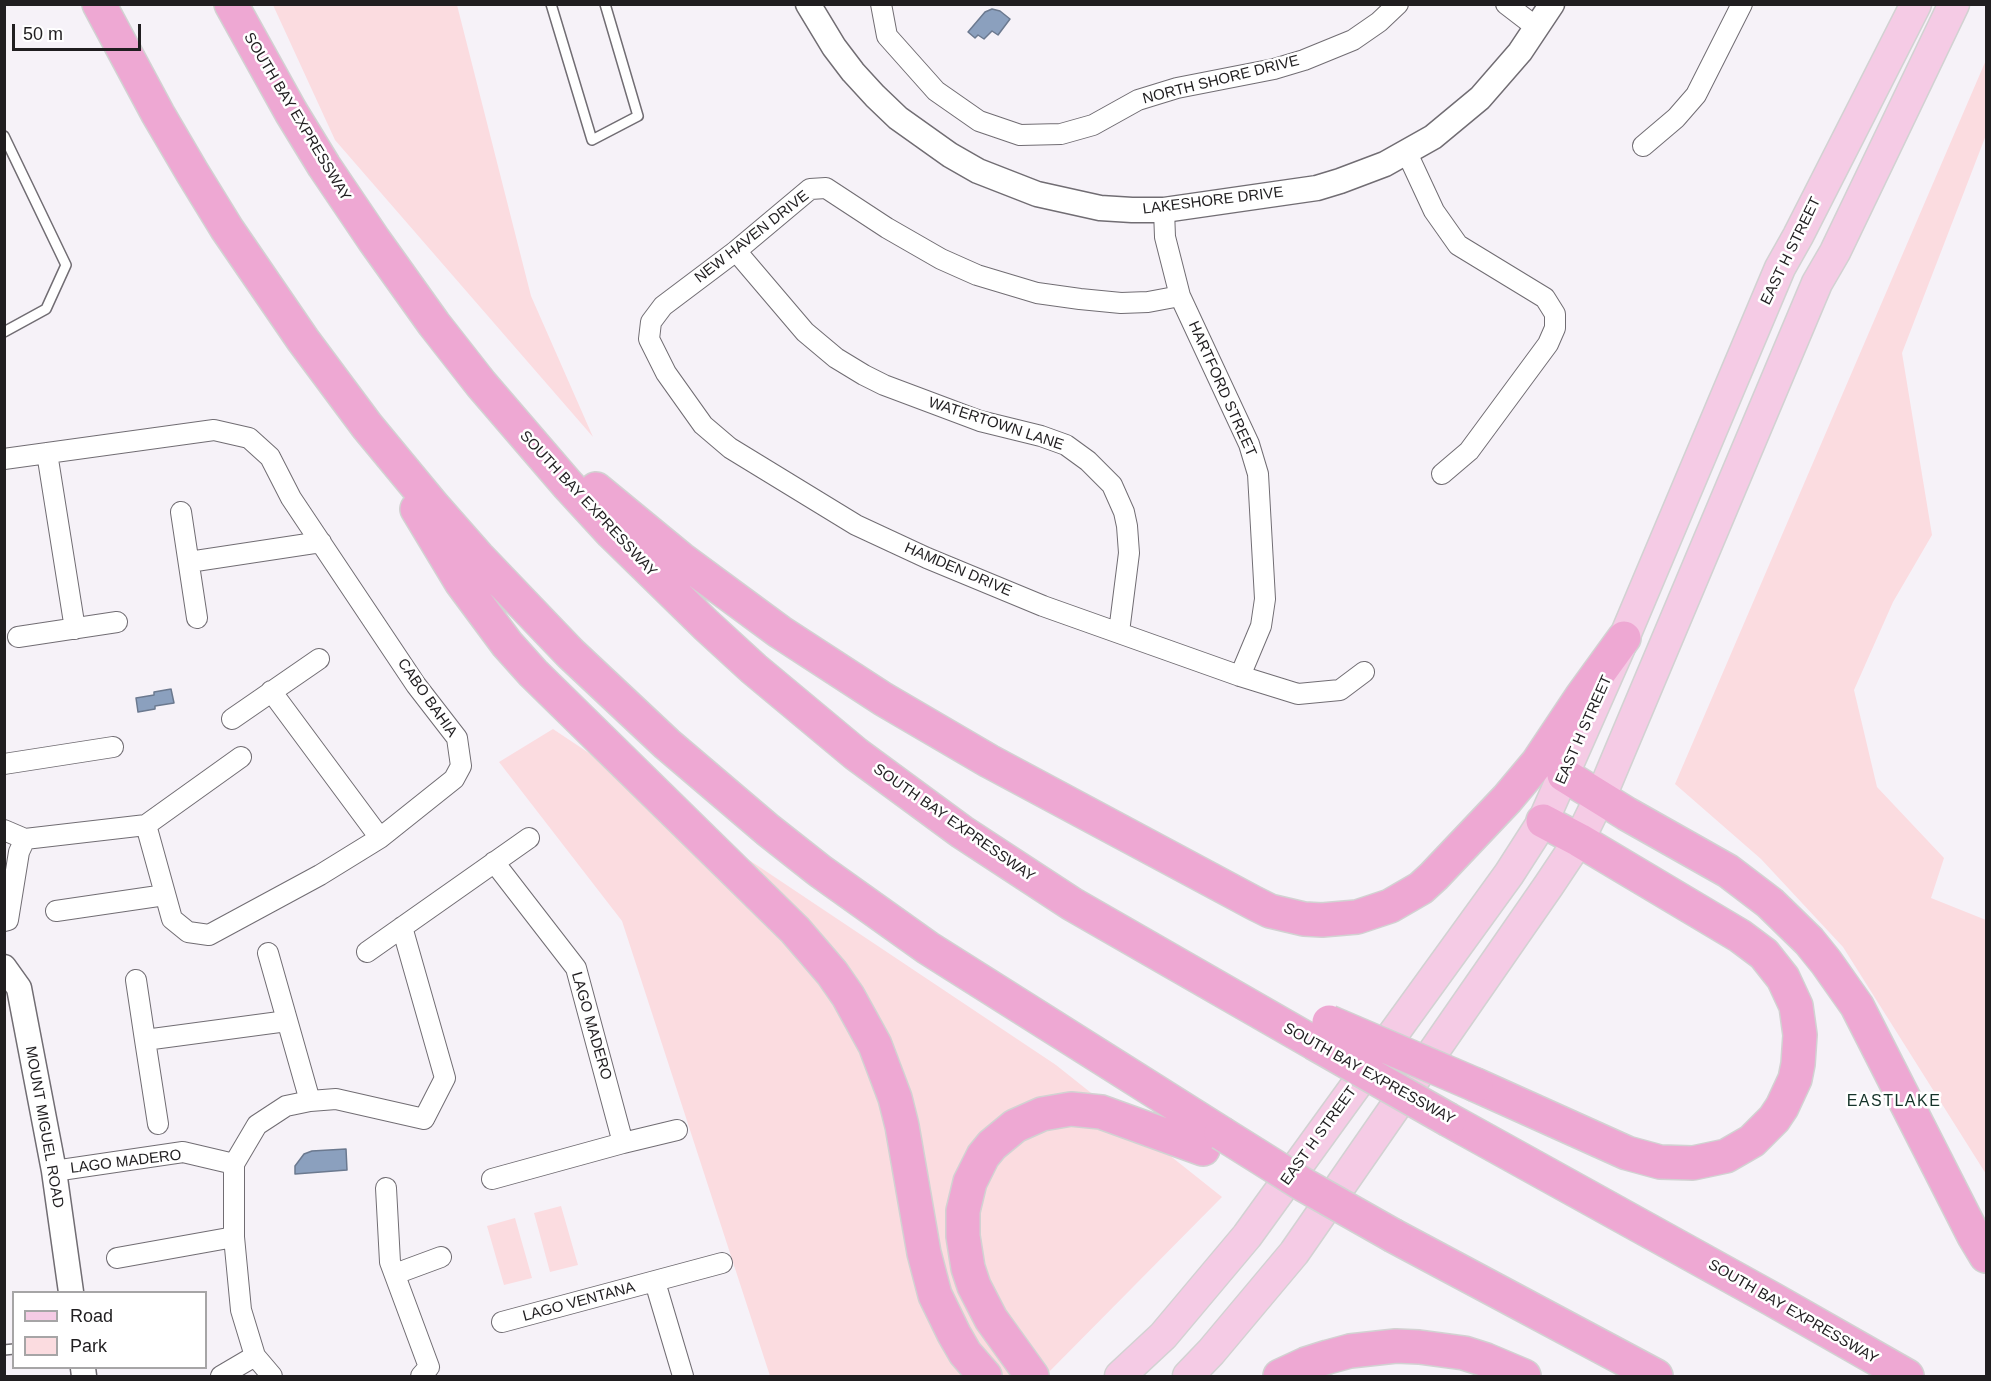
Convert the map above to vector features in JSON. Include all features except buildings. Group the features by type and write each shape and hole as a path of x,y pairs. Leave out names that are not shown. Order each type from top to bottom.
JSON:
{"highway":[{"path":"99,4 158,114 227,229 303,340 392,456 478,557 570,653 667,744 820,871 928,948 1212,1141 1304,1185 1656,1377"},
{"name":"SOUTH BAY EXPRESSWAY","path":"231,4 291,112 354,211 428,316 481,384 552,468 612,532 698,618 771,684 856,753 962,832 1063,898 1129,938 1321,1033 1449,1120 1772,1299 1907,1377"},
{"path":"481,384 554,453 629,518 780,632 831,666 909,715 989,761 1254,903 1287,916 1322,920 1357,917 1390,906 1420,888 1507,799 1538,762 1624,638"},
{"path":"392,456 420,516 440,549 461,582 507,644 533,674 795,930 826,965 848,996 875,1045 895,1098 924,1253 935,1295 954,1335 965,1353 985,1377"},
{"path":"1564,775 1728,871 1770,903 1809,941 1857,1006 1986,1256"},
{"path":"1321,1033 1476,1085 1627,1153 1659,1162 1710,1160 1726,1156 1740,1149 1764,1131 1782,1107 1789,1093 1798,1064 1800,1035 1799,1021 1791,992 1775,966 1764,954 1740,936 1543,821"},
{"path":"1032,1377 991,1319 974,1286 968,1268 963,1236 963,1211 970,1182 983,1156 1003,1134 1015,1126 1042,1114 1071,1109 1101,1113 1212,1141"},
{"path":"1280,1377 1306,1364 1350,1351 1396,1346 1464,1353 1524,1377"}],"main road":[{"name":"EAST H STREET","path":"1120,1377 1163,1336 1247,1236 1509,874 1543,821 1624,638 1780,268 1916,4"},
{"path":"1188,1377 1294,1253 1579,840 1600,798 1817,283 1835,252 1954,4"}],"street":[{"name":"LAKESHORE DRIVE","path":"808,4 834,47 875,96 898,118 950,155 978,171 1037,194 1100,208 1132,210 1164,210 1317,188 1363,173 1407,153 1449,125 1480,98 1520,52 1552,4"},
{"name":"NORTH SHORE DRIVE","path":"881,4 887,36 936,91 979,121 1020,135 1061,134 1093,124 1138,100 1176,88 1274,69 1304,60 1353,40 1379,22 1398,4"},
{"path":"1506,4 1536,27"},
{"path":"1643,146 1676,118 1696,95 1743,4"},
{"path":"1407,153 1434,211 1458,245 1545,298 1555,314 1555,328 1548,344 1469,451 1442,474"},
{"name":"NEW HAVEN DRIVE","path":"663,306 735,251 810,189 826,188 887,228 941,259 977,275 1037,293 1080,299 1121,303 1148,302 1180,296"},
{"name":"HARTFORD STREET","path":"1164,210 1166,237 1180,296 1249,444 1258,474 1265,599 1261,626 1240,676"},
{"name":"WATERTOWN LANE","path":"735,251 805,332 836,358 864,375 884,385 980,421 1041,436 1066,446 1088,461 1112,485 1124,512 1127,526 1129,553 1119,632"},
{"name":"HAMDEN DRIVE","path":"663,306 651,322 649,339 666,373 703,425 730,448 856,525 927,558 1026,599 1240,676 1299,694 1340,690 1364,672"},
{"name":"CABO BAHIA","path":"4,459 214,430 249,438 270,457 291,498 416,685 457,738 461,766 454,779 380,838 320,875 209,935 188,932 172,919 146,825"},
{"path":"47,453 75,629"},
{"path":"181,512 197,618"},
{"path":"189,562 321,542"},
{"path":"18,637 117,622"},
{"path":"232,719 319,659"},
{"path":"271,691 380,838"},
{"path":"4,764 113,747"},
{"path":"4,830 25,839 146,825 241,757"},
{"path":"367,952 529,838"},
{"path":"4,921 8,920 19,852 25,839"},
{"name":"LAGO MADERO","path":"495,862 576,968 623,1143"},
{"path":"56,911 165,895"},
{"path":"272,1377 255,1356 241,1310 234,1237 234,1164 257,1125 286,1106 309,1101 336,1100 424,1119 445,1078 402,927"},
{"path":"268,953 309,1101"},
{"name":"MOUNT MIGUEL ROAD","path":"4,967 19,988 54,1171 71,1291"},
{"path":"136,980 158,1124"},
{"path":"145,1040 287,1021"},
{"path":"492,1179 677,1130"},
{"name":"LAGO MADERO","path":"54,1171 183,1152 234,1164"},
{"path":"386,1188 390,1262 429,1367 421,1377"},
{"path":"117,1258 234,1237"},
{"path":"395,1274 441,1257"},
{"name":"LAGO VENTANA","path":"502,1322 722,1263"},
{"name":"LAGO VENTANA","path":"656,1282 683,1377"},
{"path":"221,1377 255,1356"}],"lane":[{"path":"551,4 592,140 638,116 605,4"},
{"path":"4,136 66,265 46,309 4,332"}],"green space":[{"path":"273,5 457,5 531,296 593,437 335,140"},
{"path":"1986,60 1986,135 1902,353 1932,535 1893,602 1854,690 1877,787 1944,858 1931,898 1986,920 1986,1174 1843,947 1761,859 1675,784"},
{"path":"553,729 1056,1065 1222,1197 1045,1376 770,1376 622,921 499,762"},
{"path":"561,1206 578,1265 550,1272 534,1213"},
{"path":"515,1218 532,1278 504,1285 487,1226"}],"water":[{"path":"992,9 1000,11 1010,19 998,35 992,31 984,39 978,35 975,38 968,32 985,12"},
{"path":"171,689 174,703 138,712 136,698"},
{"path":"346,1149 347,1170 295,1174 295,1166 304,1154 312,1151"}],"district":[{"name":"EASTLAKE","path":"1894,1102"}]}
